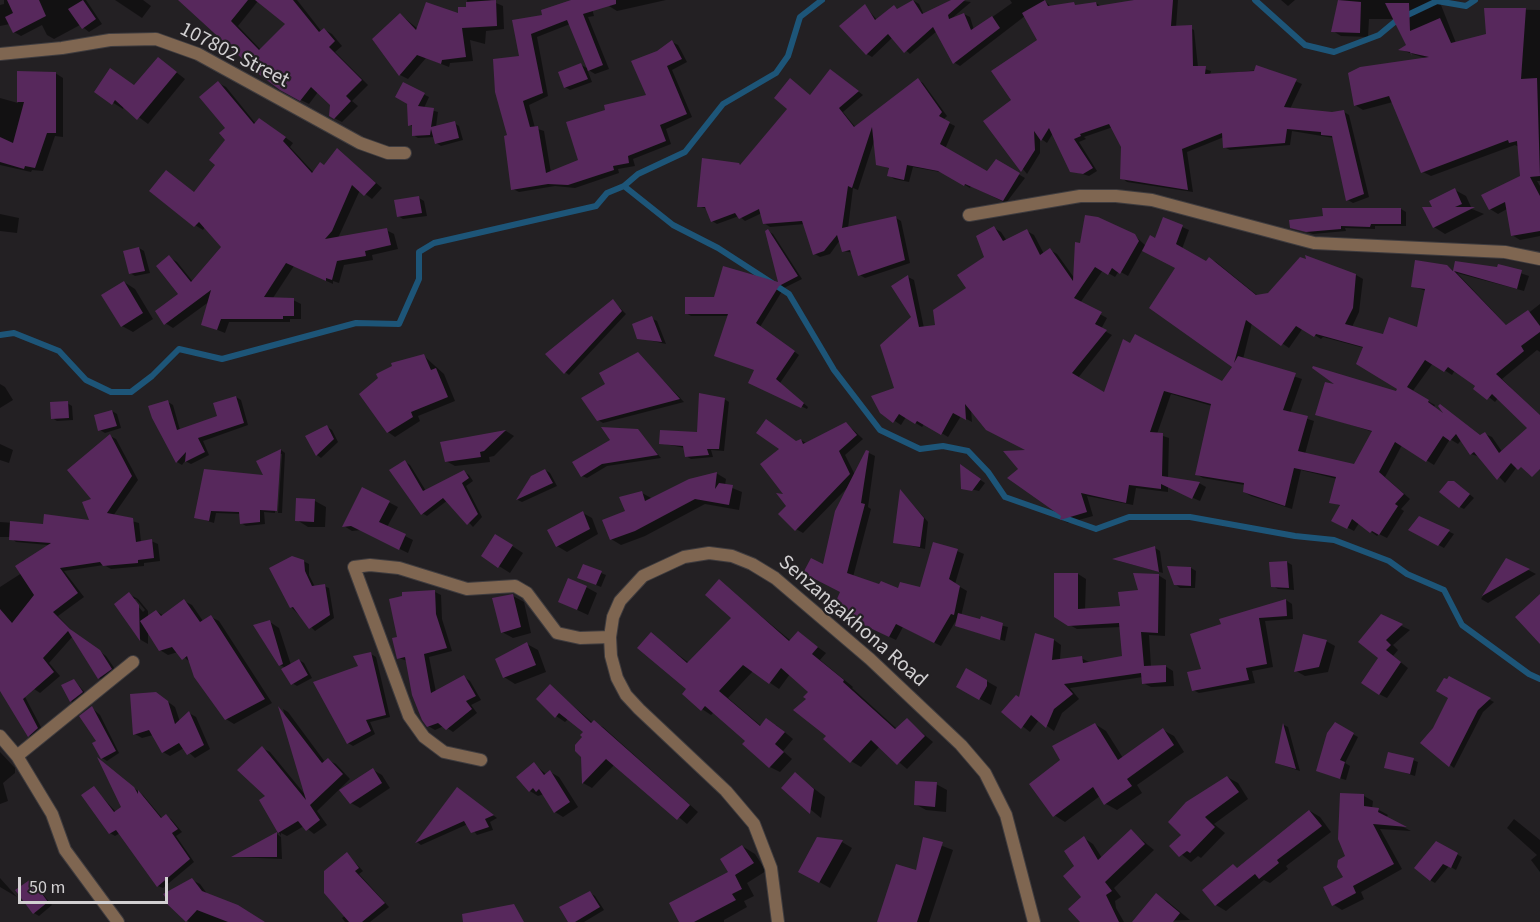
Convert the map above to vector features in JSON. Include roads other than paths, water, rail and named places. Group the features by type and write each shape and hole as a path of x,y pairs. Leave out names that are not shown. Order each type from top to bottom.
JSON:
{"street":[{"name":"107802 Street","path":"0,54 62,48 110,40 156,39 198,54 360,143 388,153 405,153"},
{"path":"969,215 1080,196 1116,196 1152,200 1314,243 1504,252 1540,259"},
{"name":"Senzangakhona Road","path":"778,922 771,868 754,824 726,790 626,695 617,678 611,656 610,637 613,617 630,588 660,566 684,557 709,553 732,556 752,564 775,578 870,659 961,745 985,773 996,792 1015,843 1034,922"},
{"path":"481,760 444,752 424,737 409,716 354,567 370,565 399,568 466,589 515,586 526,592 557,633 580,638 610,637"},
{"path":"17,756 133,662"},
{"path":"0,736 17,756 52,814 65,850 118,922"}],"waterway":[{"path":"0,335 14,333 59,351 86,380 111,392 131,392 152,376 179,349 222,359 356,323 399,324 419,279 419,252 434,243 596,206 607,193 624,186 638,174 685,152 723,104 776,73 788,56 800,17 822,0"},
{"path":"1255,0 1305,45 1334,52 1379,35 1397,20 1437,1 1466,6 1475,0"},
{"path":"624,186 673,225 718,248 789,294 834,370 880,430 920,449 943,446 968,451 988,472 1005,497 1096,529 1129,517 1190,517 1295,536 1334,540 1389,561 1407,574 1444,590 1462,625 1529,674 1540,679"}]}
